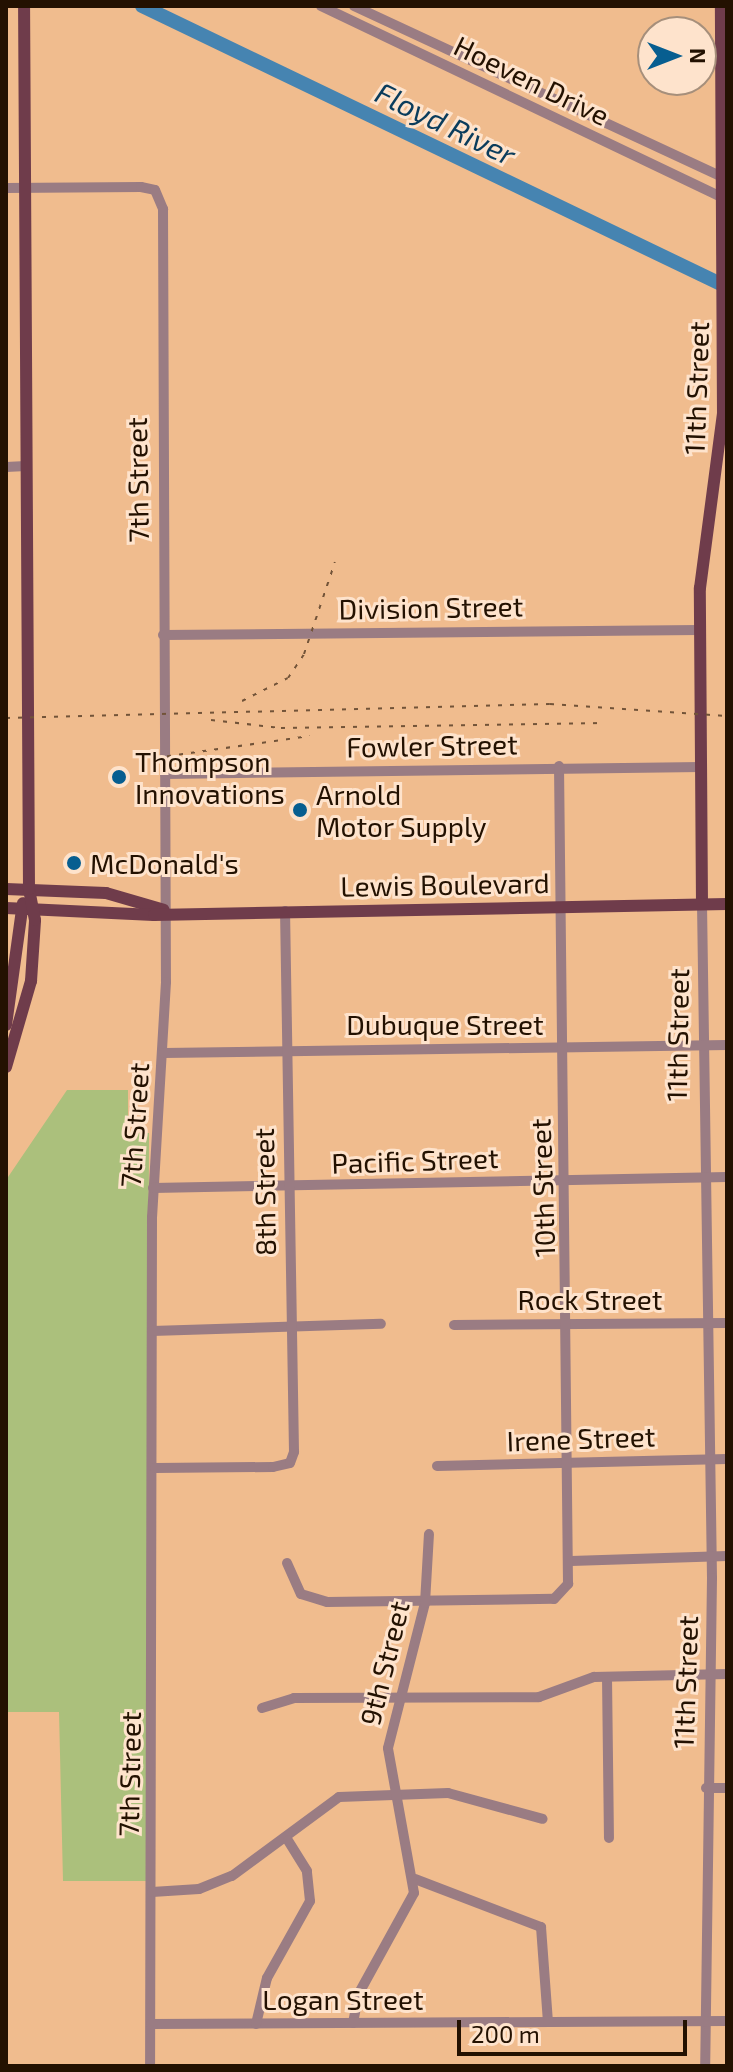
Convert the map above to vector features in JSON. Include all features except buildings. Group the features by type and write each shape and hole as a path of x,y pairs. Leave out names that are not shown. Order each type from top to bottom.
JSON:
{"main road":[{"path":"6,1067 31,981 28,909 24,6"},
{"name":"11th Street","path":"702,904 699,630 725,431 721,6"},
{"name":"Lewis Boulevard","path":"6,889 106,893 164,910"},
{"name":"Lewis Boulevard","path":"6,908 285,911 727,904"},
{"path":"6,1025 28,909"}],"street":[{"name":"Hoeven Drive","path":"321,6 722,197"},
{"path":"356,22 361,7"},
{"name":"Hoeven Drive","path":"361,7 722,177"},
{"path":"6,188 25,189"},
{"name":"7th Street","path":"25,189 155,190 163,209 164,1053 153,1188 155,1468 150,2066"},
{"path":"6,467 26,466"},
{"name":"Division Street","path":"163,635 699,630"},
{"name":"Fowler Street","path":"165,774 559,766 701,767"},
{"name":"10th Street","path":"425,1603 550,1599 568,1584 571,1561 570,1323 559,766"},
{"name":"11th Street","path":"702,904 701,1179 711,1557 705,2066"},
{"name":"8th Street","path":"155,1468 290,1463 296,1432 285,1050 285,911"},
{"name":"Dubuque Street","path":"164,1053 727,1045"},
{"name":"Pacific Street","path":"153,1188 289,1188 727,1177"},
{"name":"Rock Street","path":"454,1325 727,1323"},
{"path":"152,1331 381,1324"},
{"name":"Irene Street","path":"437,1466 727,1459"},
{"name":"9th Street","path":"415,1879 391,1793 388,1748 425,1603 429,1534"},
{"path":"571,1561 727,1556"},
{"path":"287,1563 301,1594 316,1601 425,1603"},
{"path":"262,1708 294,1698 398,1700 539,1697 607,1677 727,1674"},
{"path":"607,1677 609,1838"},
{"path":"706,1788 727,1788"},
{"path":"152,1892 212,1885 288,1840 339,1797 391,1793 463,1795 543,1819"},
{"path":"256,2024 267,1978 310,1901 307,1871 288,1840"},
{"path":"353,2023 359,1993 410,1908 415,1879 472,1907 533,1921 545,1935 548,2022"},
{"name":"Logan Street","path":"151,2024 727,2021"}],"green space":[{"path":"67,1090 128,1090 128,1133 149,1133 147,1881 63,1881 59,1712 6,1712 6,1180"}],"waterway":[{"name":"Floyd River","path":"142,6 727,287"}],"railway":[{"path":"242,701 288,678 304,654 335,562"},
{"path":"6,718 550,704 727,716"},
{"path":"211,720 281,728 604,723"},
{"path":"155,758 309,736"}],"place":[{"name":"Thompson Innovations","path":"119,777"},
{"name":"Arnold Motor Supply","path":"300,810"},
{"name":"McDonald's","path":"74,863"}]}
